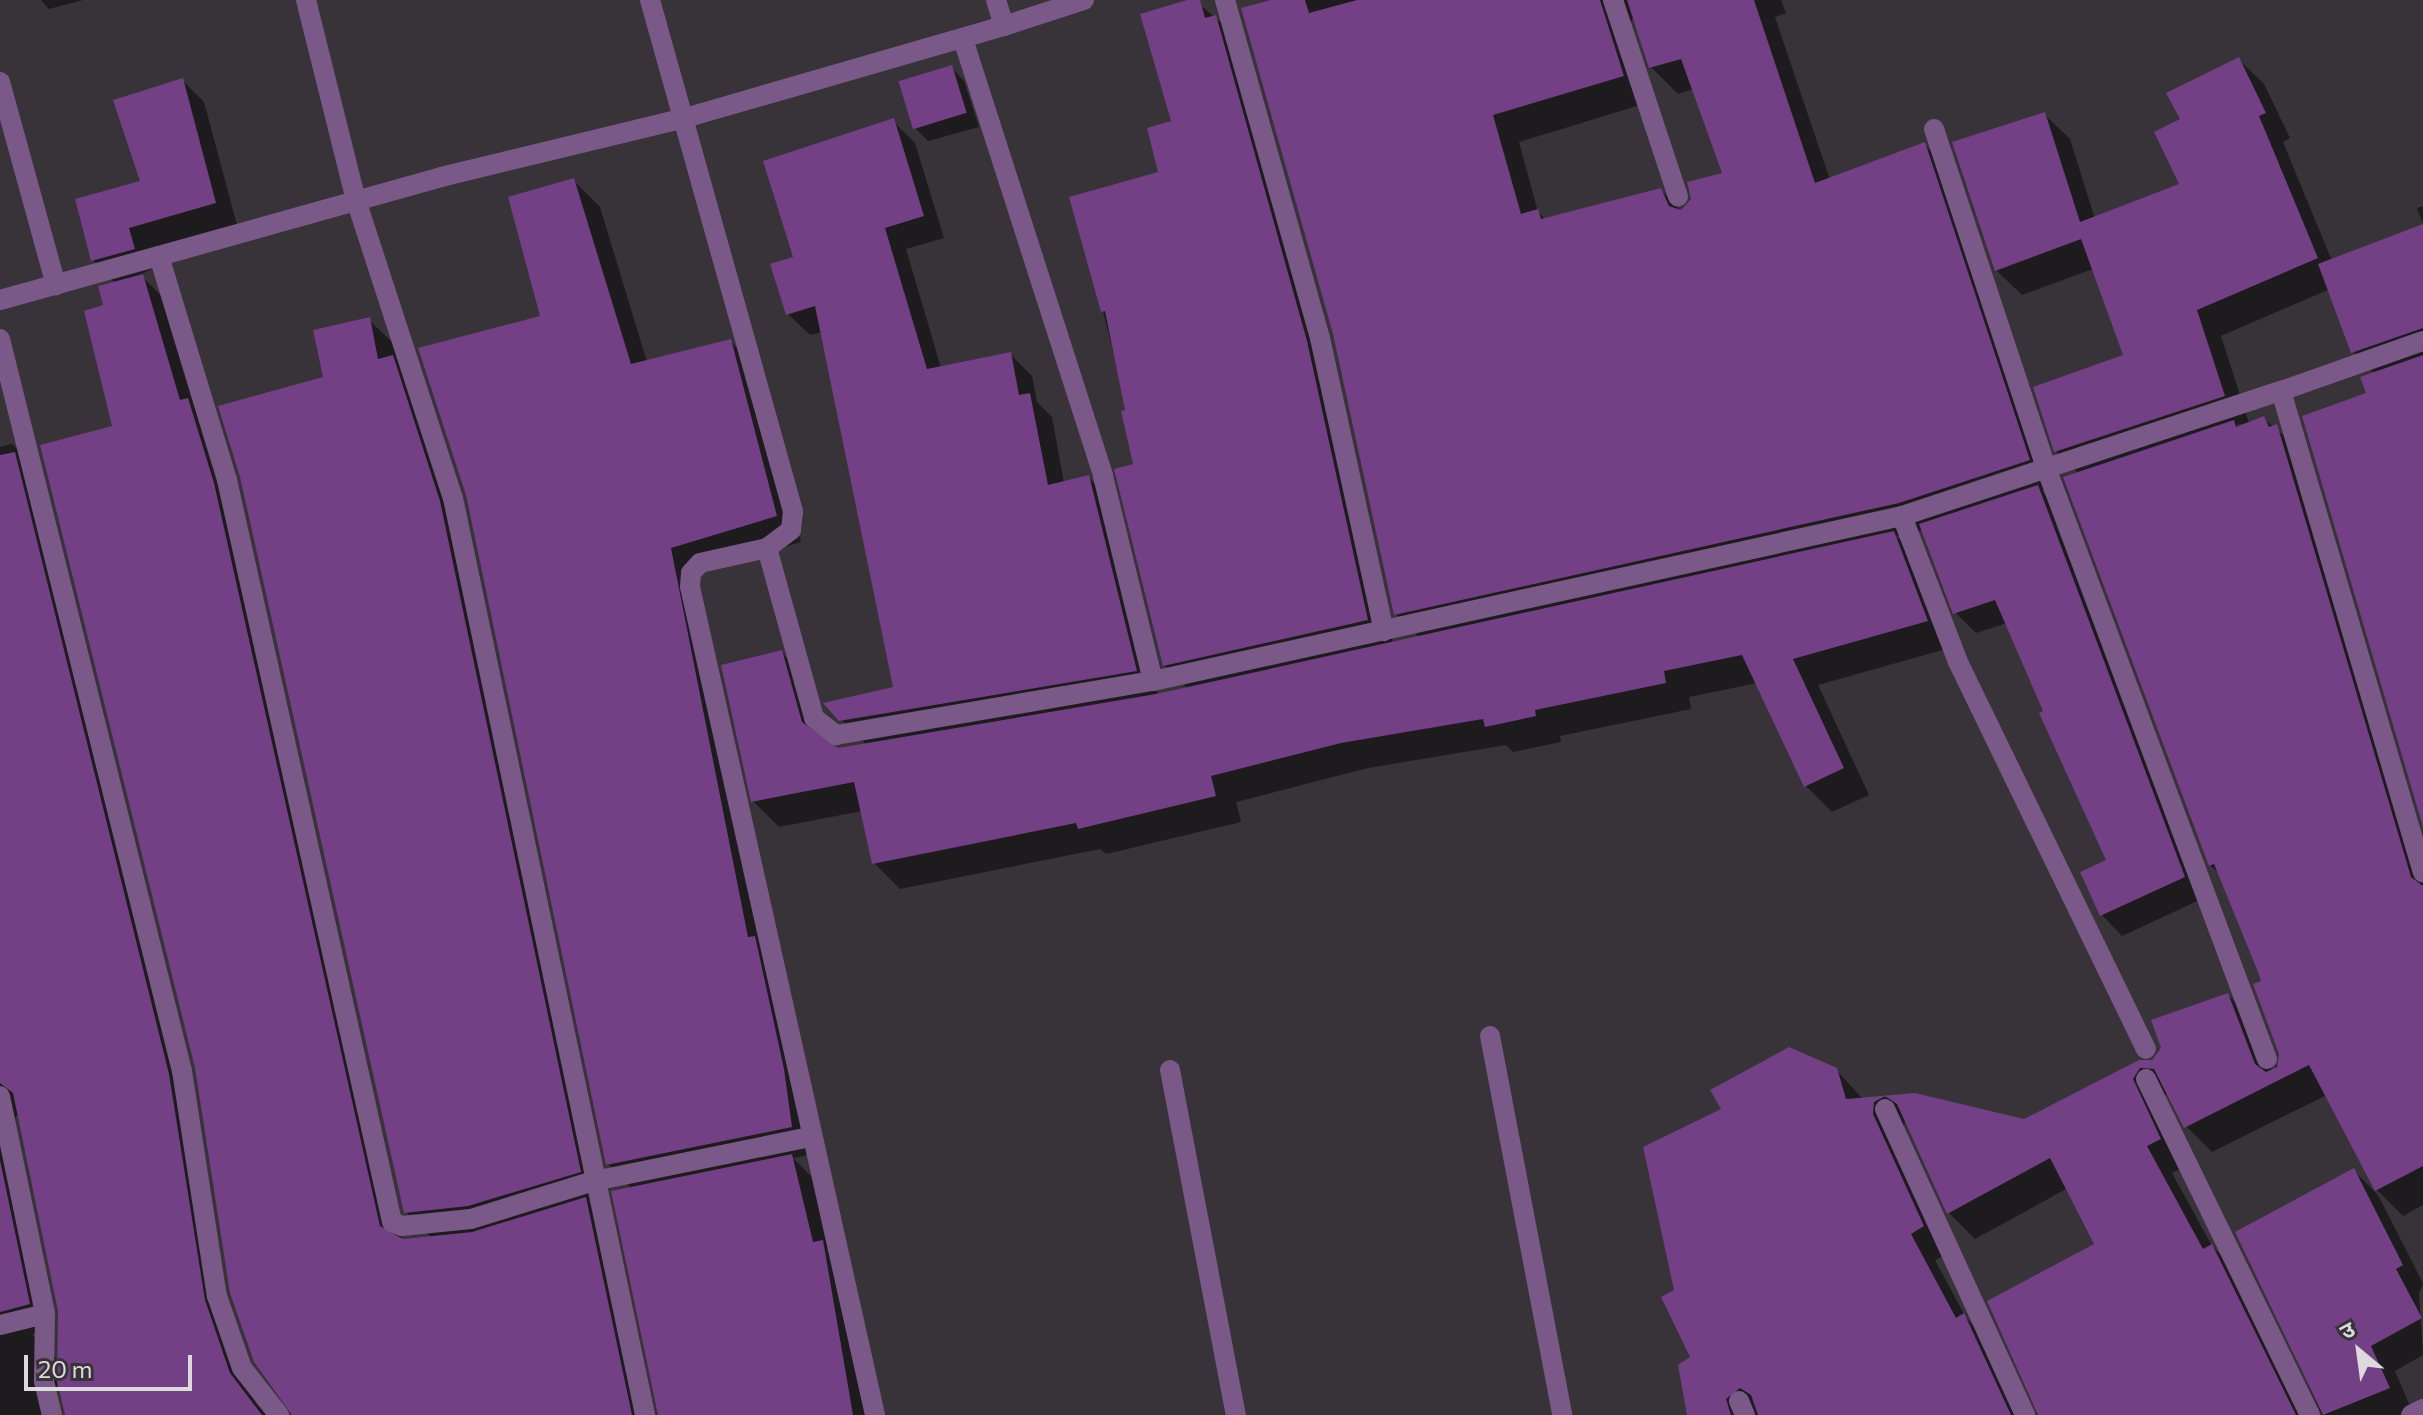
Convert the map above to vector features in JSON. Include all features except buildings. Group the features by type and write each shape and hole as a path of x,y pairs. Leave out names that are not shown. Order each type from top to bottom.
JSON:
{"street":[{"path":"306,0 356,200 453,498 645,1415"},
{"path":"650,0 793,511 791,530 767,548 700,563 691,573 690,587 810,1137 875,1415"},
{"path":"996,0 1004,26"},
{"path":"0,300 356,200 685,118 963,39 1084,0"},
{"path":"1225,0 1320,338 1384,631"},
{"path":"1613,0 1678,197"},
{"path":"963,39 1103,476 1153,681"},
{"path":"0,82 56,285"},
{"path":"1934,129 2045,465 2267,1059"},
{"path":"159,256 227,480 320,887 386,1213 402,1226 471,1219 594,1181 810,1137"},
{"path":"0,339 182,1071 217,1296 242,1368 279,1415"},
{"path":"767,548 814,718 836,735 1153,681 1902,516 2045,465 2281,391 2423,341"},
{"path":"2281,391 2423,873"},
{"path":"1902,516 1958,662 2146,1049"},
{"path":"1490,1036 1562,1415"},
{"path":"1170,1070 1236,1415"},
{"path":"2146,1079 2310,1415"},
{"path":"0,1096 45,1314 44,1381 52,1415"},
{"path":"1885,1109 2025,1415"},
{"path":"0,1325 45,1314"},
{"path":"2411,1415 2423,1409"}]}
